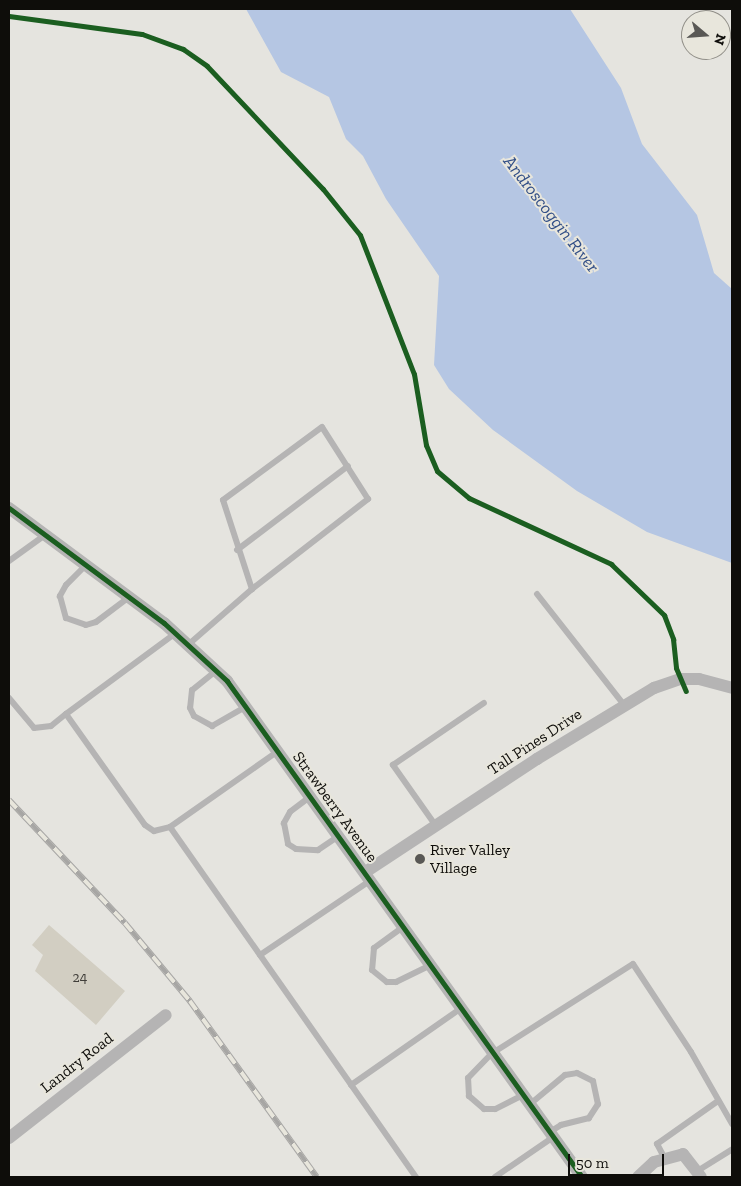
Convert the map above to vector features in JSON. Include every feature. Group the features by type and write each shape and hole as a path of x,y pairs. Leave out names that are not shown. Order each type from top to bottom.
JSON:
{"street":[{"name":"Strawberry Avenue","path":"9,508 176,633 217,670 247,706 279,750 369,876 491,1054 582,1177"},
{"name":"Tall Pines Drive","path":"369,876 436,826 624,705 654,688 680,679 714,681 732,688"},
{"name":"Landry Road","path":"9,1138 166,1015"},
{"path":"638,1177 664,1157 683,1154 700,1174"}],"lane":[{"path":"190,644 252,590 368,499 322,427 223,500 237,550 252,590"},
{"path":"237,550 348,466"},
{"path":"9,561 45,535"},
{"path":"86,565 66,585 60,596 66,618 86,625 96,622 129,597"},
{"path":"537,594 624,705"},
{"path":"9,698 34,728 51,726 176,633"},
{"path":"217,670 192,690 190,708 194,716 212,726 247,706"},
{"path":"436,826 393,765 484,703"},
{"path":"66,714 145,825 154,831 170,827 279,750"},
{"path":"311,796 290,812 284,823 288,844 296,849 318,850 339,836"},
{"path":"170,827 416,1177"},
{"path":"260,955 369,876"},
{"path":"403,927 374,948 372,970 379,978 396,982 429,966"},
{"path":"495,1177 562,1125 589,1118 598,1104 592,1081 577,1073 564,1075 525,1101 495,1109 475,1105 467,1087 468,1078 491,1054 633,964 691,1052 732,1124"},
{"path":"351,1085 460,1009"},
{"path":"664,1157 657,1144 718,1101"},
{"path":"700,1174 732,1149"}],"water":[{"name":"Androscoggin River","path":"246,9 570,9 621,88 642,144 697,215 714,273 732,289 732,563 647,532 577,491 493,430 449,389 434,365 439,276 386,199 363,156 346,139 329,97 281,72"}],"building":[{"path":"49,925 125,991 96,1025 35,971 43,955 32,945"}],"railway":[{"path":"9,800 125,923 190,1001 317,1177"}],"cycle path":[{"path":"9,16 142,34 183,49 207,66 323,189 360,235 414,374 426,445 437,471 469,498 611,564 664,615 673,639 676,668 686,691"},
{"path":"9,508 164,623 227,681 582,1177"}],"place":[{"name":"River Valley Village","path":"420,859"}]}
